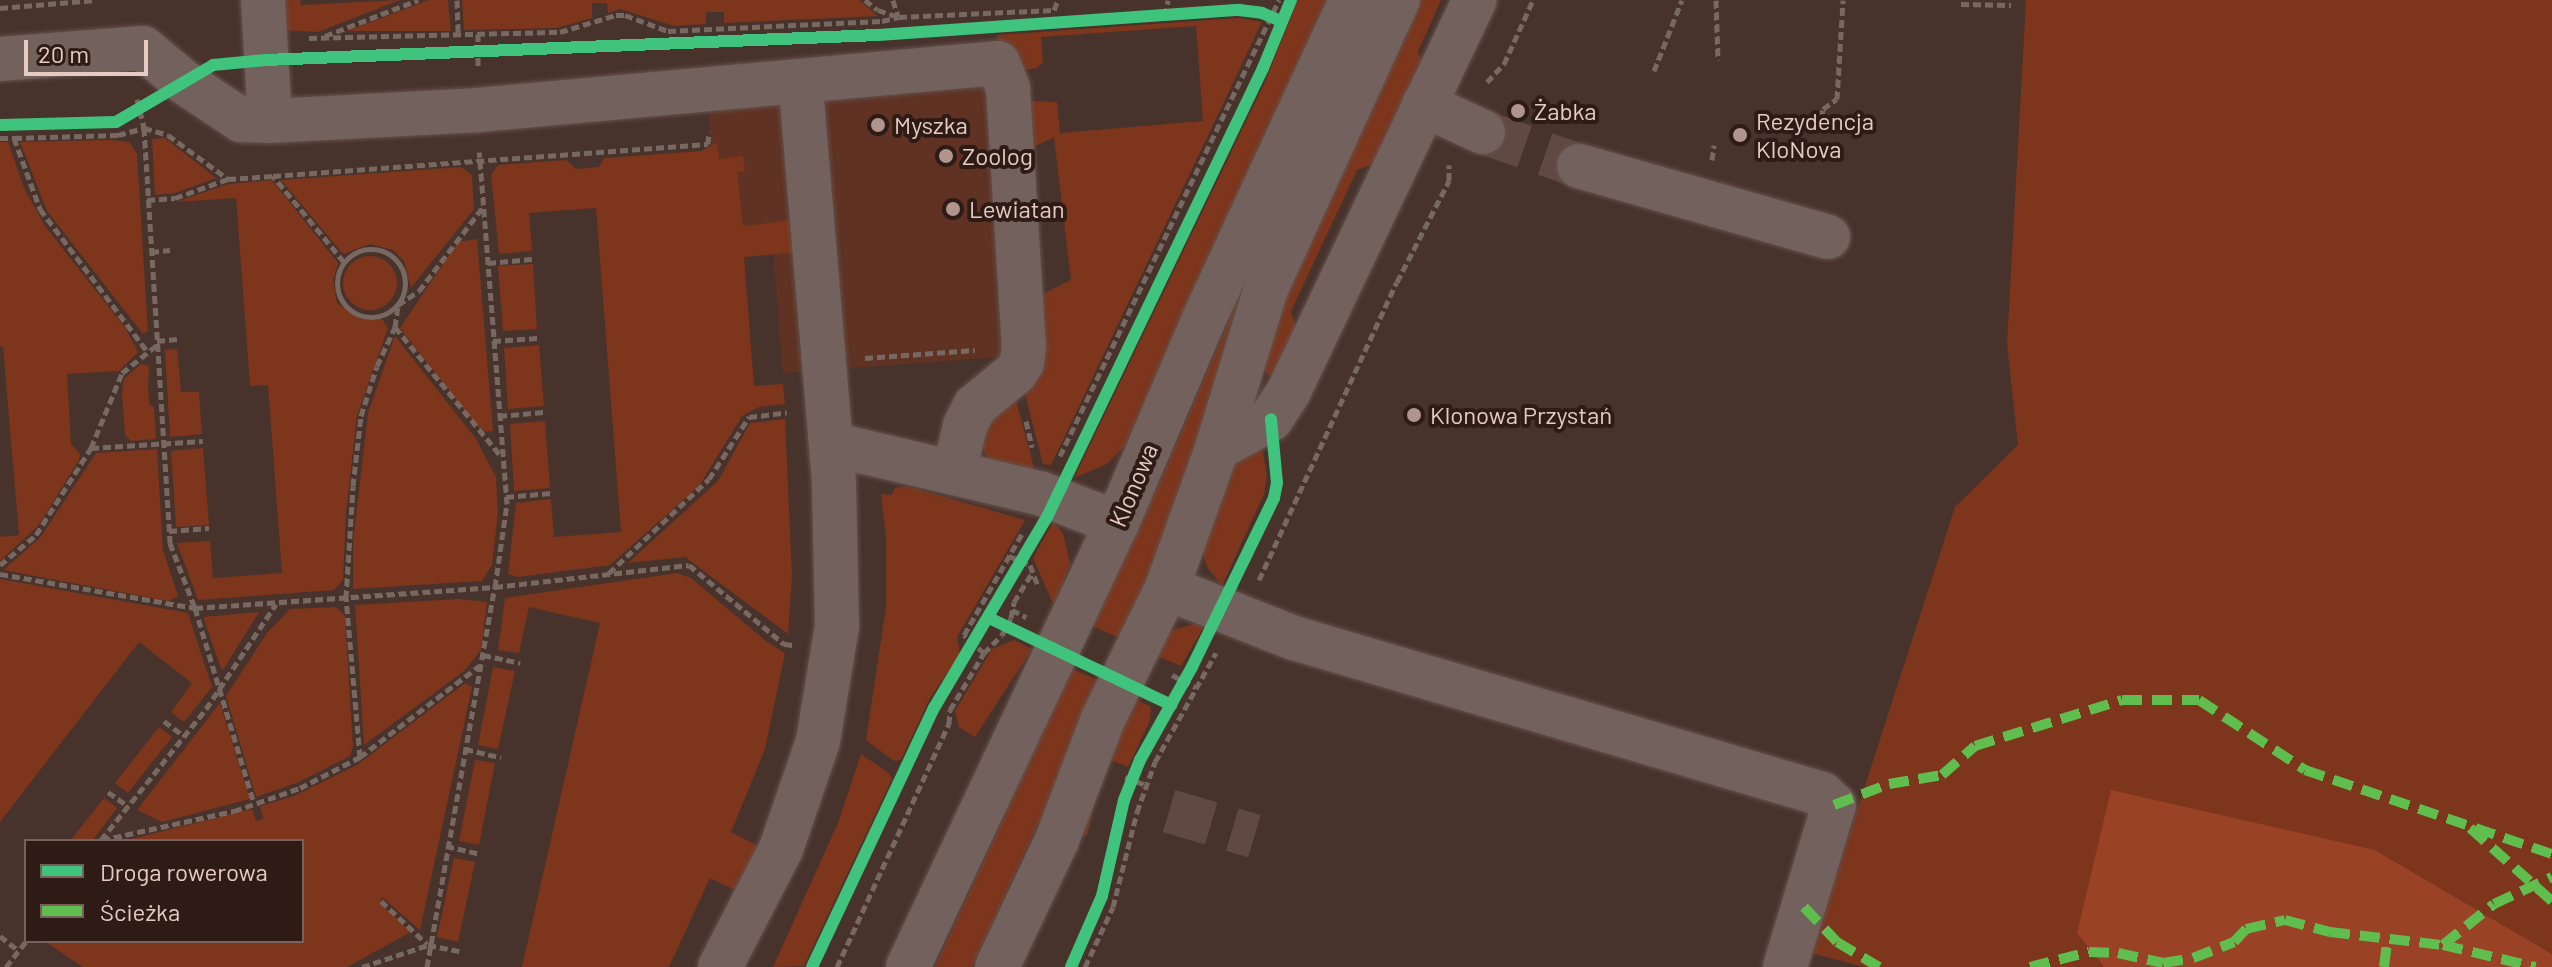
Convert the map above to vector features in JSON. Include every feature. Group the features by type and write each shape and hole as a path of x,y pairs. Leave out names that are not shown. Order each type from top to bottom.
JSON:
{"street":[{"path":"263,0 270,121"},
{"name":"Klonowa","path":"908,967 1117,523 1209,306 1351,0"},
{"path":"997,967 1057,840 1103,719 1167,588 1217,448 1266,289 1398,0"},
{"path":"1217,448 1271,419 1455,119 1475,0"},
{"path":"0,53 143,48 184,82 241,120 270,121 478,110 998,63 1008,88 1024,346 1022,362 1015,373 975,406 965,426 954,472"},
{"path":"720,967 781,849 818,741 837,626 831,444 800,81"},
{"path":"1579,166 1828,237"},
{"path":"831,444 954,472 1057,479 1117,523"},
{"path":"1167,588 1294,638 1822,794 1834,805 1785,967"}],"path":[{"path":"0,8 96,0"},
{"path":"322,38 418,0"},
{"path":"457,0 458,35"},
{"path":"865,0 878,10 899,17"},
{"path":"893,0 899,17"},
{"path":"298,38 560,32 616,15 625,15 668,31 882,21 899,17 1054,10 1058,0"},
{"path":"1166,16 1168,0"},
{"path":"837,967 949,724 950,710 1022,562 1057,479 1279,0"},
{"path":"1268,57 1271,17 1291,0"},
{"path":"1255,588 1397,282 1449,181 1448,153 1455,119 1470,98 1504,64 1533,0"},
{"path":"1654,71 1682,0"},
{"path":"1716,0 1718,60"},
{"path":"1821,118 1823,109 1837,99 1843,0"},
{"path":"1961,4 2011,5"},
{"path":"1151,17 1181,15"},
{"path":"1009,26 1056,24"},
{"path":"478,34 478,54"},
{"path":"661,42 892,34"},
{"path":"537,47 567,46"},
{"path":"462,51 478,54 493,49"},
{"path":"0,125 128,115 184,82"},
{"path":"128,115 144,128 168,135 228,179"},
{"path":"147,200 175,198 228,179 708,144 709,122"},
{"path":"0,138 118,135 144,128"},
{"path":"144,128 169,531 254,803"},
{"path":"14,138 40,209 147,351"},
{"path":"427,967 428,945 495,587 506,497 479,139"},
{"path":"273,176 344,262"},
{"path":"360,757 346,598 353,486 361,416 377,366 395,327 398,305 405,292 405,276 398,262 386,252 371,248 356,252 344,262 337,275 337,290 344,305 356,314 370,318 386,315 398,305 419,291 483,205"},
{"path":"151,252 170,250"},
{"path":"488,263 532,259"},
{"path":"395,327 485,441 502,456"},
{"path":"493,341 538,338"},
{"path":"0,565 36,535 91,448 122,373 157,343 177,339"},
{"path":"865,358 1024,346"},
{"path":"499,416 544,412"},
{"path":"607,575 709,479 749,417 774,413"},
{"path":"91,448 203,441"},
{"path":"506,497 551,493"},
{"path":"169,531 209,528"},
{"path":"978,650 964,635 1024,530"},
{"path":"934,708 1002,624 1033,572 1030,565 1009,555"},
{"path":"0,574 195,608 495,587 689,565 784,644 834,650"},
{"path":"102,839 184,736 276,603"},
{"path":"1002,624 1057,650"},
{"path":"1085,967 1113,907 1137,812 1155,762 1218,649 1225,645"},
{"path":"483,655 520,663"},
{"path":"105,839 254,803 300,788 360,757 481,664"},
{"path":"1127,791 1192,667"},
{"path":"164,721 184,736"},
{"path":"465,749 501,757"},
{"path":"108,792 128,806"},
{"path":"446,846 480,854"},
{"path":"381,901 428,945"},
{"path":"1071,967 1097,909"},
{"path":"0,936 18,951"},
{"path":"6,967 24,943"},
{"path":"362,967 428,945 459,951"}],"shaded area":[{"path":"279,0 300,0 301,5 400,0 318,32 281,30"},
{"path":"429,0 448,0 451,31 347,31"},
{"path":"462,0 859,0 878,16 724,23 724,12 706,12 706,24 674,26 620,9 608,13 607,3 592,3 592,18 557,28 464,30"},
{"path":"1298,0 1336,0 1124,447 1107,464 1074,478 1264,84"},
{"path":"1366,0 1383,0 1124,640 1092,626 1163,475"},
{"path":"1418,0 1441,0 1418,52 1427,75 1383,160 1357,170 1291,311 1299,339 1276,386 1259,362 1272,321"},
{"path":"2026,0 2552,0 2552,954 2375,850 2077,933 2104,967 1864,967 1811,953 1955,507 2018,445 2007,344"},
{"path":"1238,18 1262,22 1051,465 1043,464 1022,382 1039,296 1071,280 1054,137 1025,151 1026,106 1033,101 1057,102 1060,133 1203,121 1196,26 1041,37 1043,62 1037,68 1024,70 1012,45 997,40 997,35"},
{"path":"1019,74 1041,354 783,373 773,251 720,254 708,96"},
{"path":"165,138 216,178 175,193 155,195 152,139"},
{"path":"0,142 8,142 24,188 45,226 126,329 138,352 119,371 67,374 71,444 80,454 79,460 38,526 0,561 0,537 19,535 3,347 0,346"},
{"path":"20,142 129,142 137,154 148,331 143,334 47,211"},
{"path":"717,142 719,159 743,156 745,171 737,172 743,226 791,220 800,252 744,257 754,386 783,384 785,404 759,407 742,416 699,486 610,565 518,577 508,574 516,503 551,499 554,537 621,532 596,208 529,213 532,251 499,254 491,175 498,165 567,160 576,169 599,167 604,158 702,151"},
{"path":"461,167 472,175 474,209 411,288 404,261 393,250 370,244 343,254 281,180"},
{"path":"272,180 338,263 333,280 337,303 362,319 382,319 388,328 357,416 346,513 343,580 334,590 198,600 177,543 210,541 213,578 282,573 268,385 250,386 236,198 176,202 228,184"},
{"path":"477,239 493,431 482,432 400,328 458,242"},
{"path":"370,256 389,264 397,283 389,302 370,310 351,302 343,283 351,264"},
{"path":"533,264 537,329 503,331 498,266"},
{"path":"395,336 476,439 496,477 498,512 492,565 482,581 353,589 353,543 368,413"},
{"path":"539,345 544,406 508,409 504,348"},
{"path":"177,349 181,392 199,392 202,434 170,437 165,350"},
{"path":"141,364 149,366 148,389 150,405 154,407 156,439 131,441 125,435 122,394 124,379"},
{"path":"1013,389 1036,475 988,459 980,442 979,427"},
{"path":"785,419 792,576 788,634 685,557 628,563 718,481 750,423"},
{"path":"545,421 550,488 514,491 510,424"},
{"path":"1262,446 1267,477 1264,494 1222,586 1207,567 1201,547 1231,466"},
{"path":"203,448 209,525 176,527 171,451"},
{"path":"157,449 163,550 178,596 168,601 3,570 40,538 96,453"},
{"path":"907,486 1025,520 957,637 960,655 930,698 901,760 894,761 866,740 886,607 886,537 881,494 891,495 895,488"},
{"path":"1053,522 1063,533 1070,563 1055,608 1033,558"},
{"path":"677,573 691,578 767,642 785,653 765,749 731,832 758,846 737,891 710,878 669,967 522,967 600,623 529,607 519,653 498,650 505,598"},
{"path":"0,579 188,613 212,687 184,722 171,712 192,683 139,642 0,822"},
{"path":"459,599 487,602 481,650 464,671 364,745 355,605"},
{"path":"336,607 345,616 353,747 350,756 299,782 256,797 226,696 267,633 290,609"},
{"path":"259,612 223,670 203,617"},
{"path":"1194,624 1205,625 1181,666 1150,653 1169,631"},
{"path":"1014,640 1032,649 975,737 959,727 955,711 992,649"},
{"path":"493,667 515,671 498,749 478,745"},
{"path":"1072,669 1104,683 972,967 935,967"},
{"path":"465,683 472,687 420,930 382,897 380,903 411,932 347,967 83,967 47,943 304,943 304,839 131,839 252,809 256,821 263,819 260,806 294,796 357,765"},
{"path":"1131,697 1151,707 1150,720 1128,767 1111,760 1096,797"},
{"path":"220,703 250,799 162,822 137,810"},
{"path":"159,727 172,737 128,793 115,783"},
{"path":"861,754 889,773 892,779 804,966 773,967 838,823"},
{"path":"475,760 495,763 479,845 459,841"},
{"path":"2111,790 2375,850 2552,954 2552,967 2104,967 2077,933"},
{"path":"104,798 117,808 94,839 72,839"},
{"path":"1095,800 1087,836 1083,835 1087,822"},
{"path":"454,858 475,862 458,942 437,937"}],"tunnel":[{"path":"1483,132 1579,166"},
{"path":"1169,811 1254,836"}],"marked path":[{"path":"1834,805 1889,784 1942,775 1975,746 2122,700 2199,700 2305,770 2552,854"},
{"path":"2470,828 2552,901"},
{"path":"2443,945 2494,904 2552,877"},
{"path":"1804,907 1837,942 1879,967"},
{"path":"2030,967 2089,952 2118,953 2163,963 2193,958 2234,942 2246,929 2285,920 2330,932 2443,945 2535,967"},
{"path":"2384,967 2387,941"}],"cycle path":[{"path":"812,967 934,708 1047,517 1263,68 1291,0"},
{"path":"0,125 116,122 213,65 266,60 878,35 1239,10 1262,13 1281,21"},
{"path":"1071,967 1102,896 1124,800 1140,760 1192,667 1274,498 1277,483 1271,419"},
{"path":"989,618 1171,705"}],"place":[{"name":"Żabka","path":"1518,111"},
{"name":"Myszka","path":"878,125"},
{"name":"Rezydencja KloNova","path":"1740,135"},
{"name":"Zoolog","path":"946,156"},
{"name":"Lewiatan","path":"953,209"},
{"name":"Klonowa Przystań","path":"1414,415"}]}
